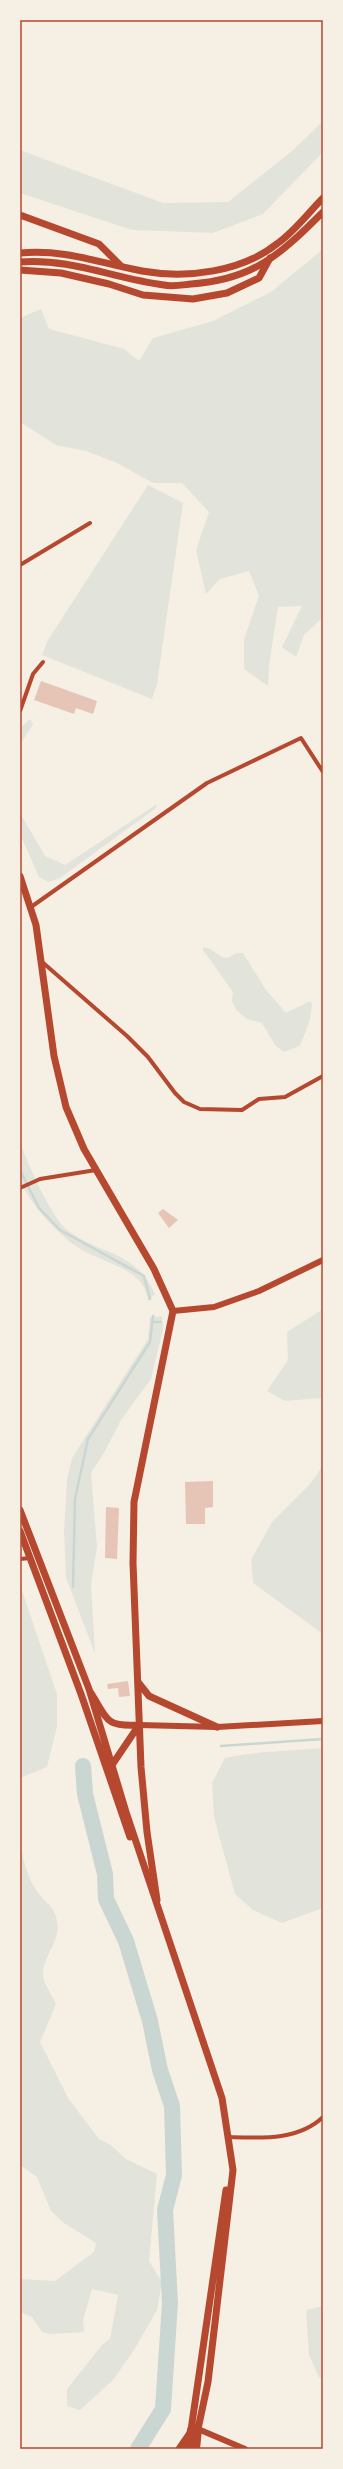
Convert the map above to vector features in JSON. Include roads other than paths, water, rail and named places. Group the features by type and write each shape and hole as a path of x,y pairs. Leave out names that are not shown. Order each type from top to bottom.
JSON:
{"highway":[{"path":"188,2449 195,2430"},
{"path":"195,2430 196,2449"}],"main road":[{"path":"20,253 69,253 142,271 174,274 227,268 278,244 323,198"},
{"path":"20,262 62,262 165,286 215,282 252,270 287,248 323,212"},
{"path":"20,215 99,244 120,265"},
{"path":"20,270 61,273 109,284 143,295 193,299 227,294 259,278 270,258"},
{"path":"20,876 31,907 41,960 54,1056 66,1107 84,1149 154,1268 173,1311 134,1502 133,1563 139,1725 147,1832 154,1869 158,1905"},
{"path":"20,1510 89,1689 112,1765 222,2098 233,2170 208,2382 195,2430 179,2449"},
{"path":"20,1531 81,1694 104,1768 218,2098 228,2170 195,2430"},
{"path":"138,1682 149,1696 217,1728"},
{"path":"89,1689 107,1719 112,1723 118,1726 139,1725"},
{"path":"104,1768 112,1765 139,1725"}],"street":[{"path":"20,565 90,523"},
{"path":"20,711 34,674 43,662"},
{"path":"31,907 207,783 301,738 323,772"},
{"path":"41,960 123,1032 148,1057 175,1093 184,1102 200,1109 242,1110 259,1100 285,1097 323,1076"},
{"path":"20,1188 40,1179 96,1170"},
{"path":"173,1311 214,1307 259,1291 323,1260"},
{"path":"20,1559 30,1558"},
{"path":"139,1725 217,1728 323,1721"},
{"path":"228,2136 259,2138 294,2135 317,2123 323,2117"},
{"path":"195,2430 245,2449"}],"waterway":[{"path":"20,1170 39,1208 60,1230 144,1276 150,1299"},
{"path":"73,1587 75,1499 88,1439 150,1342 153,1316"},
{"path":"154,1322 161,1322"},
{"path":"221,1746 323,1739"},
{"path":"83,1766 85,1794 105,1874 106,1899 126,1941 150,2021 160,2070 172,2106 174,2175 165,2210 170,2303 163,2409 138,2449"}]}
